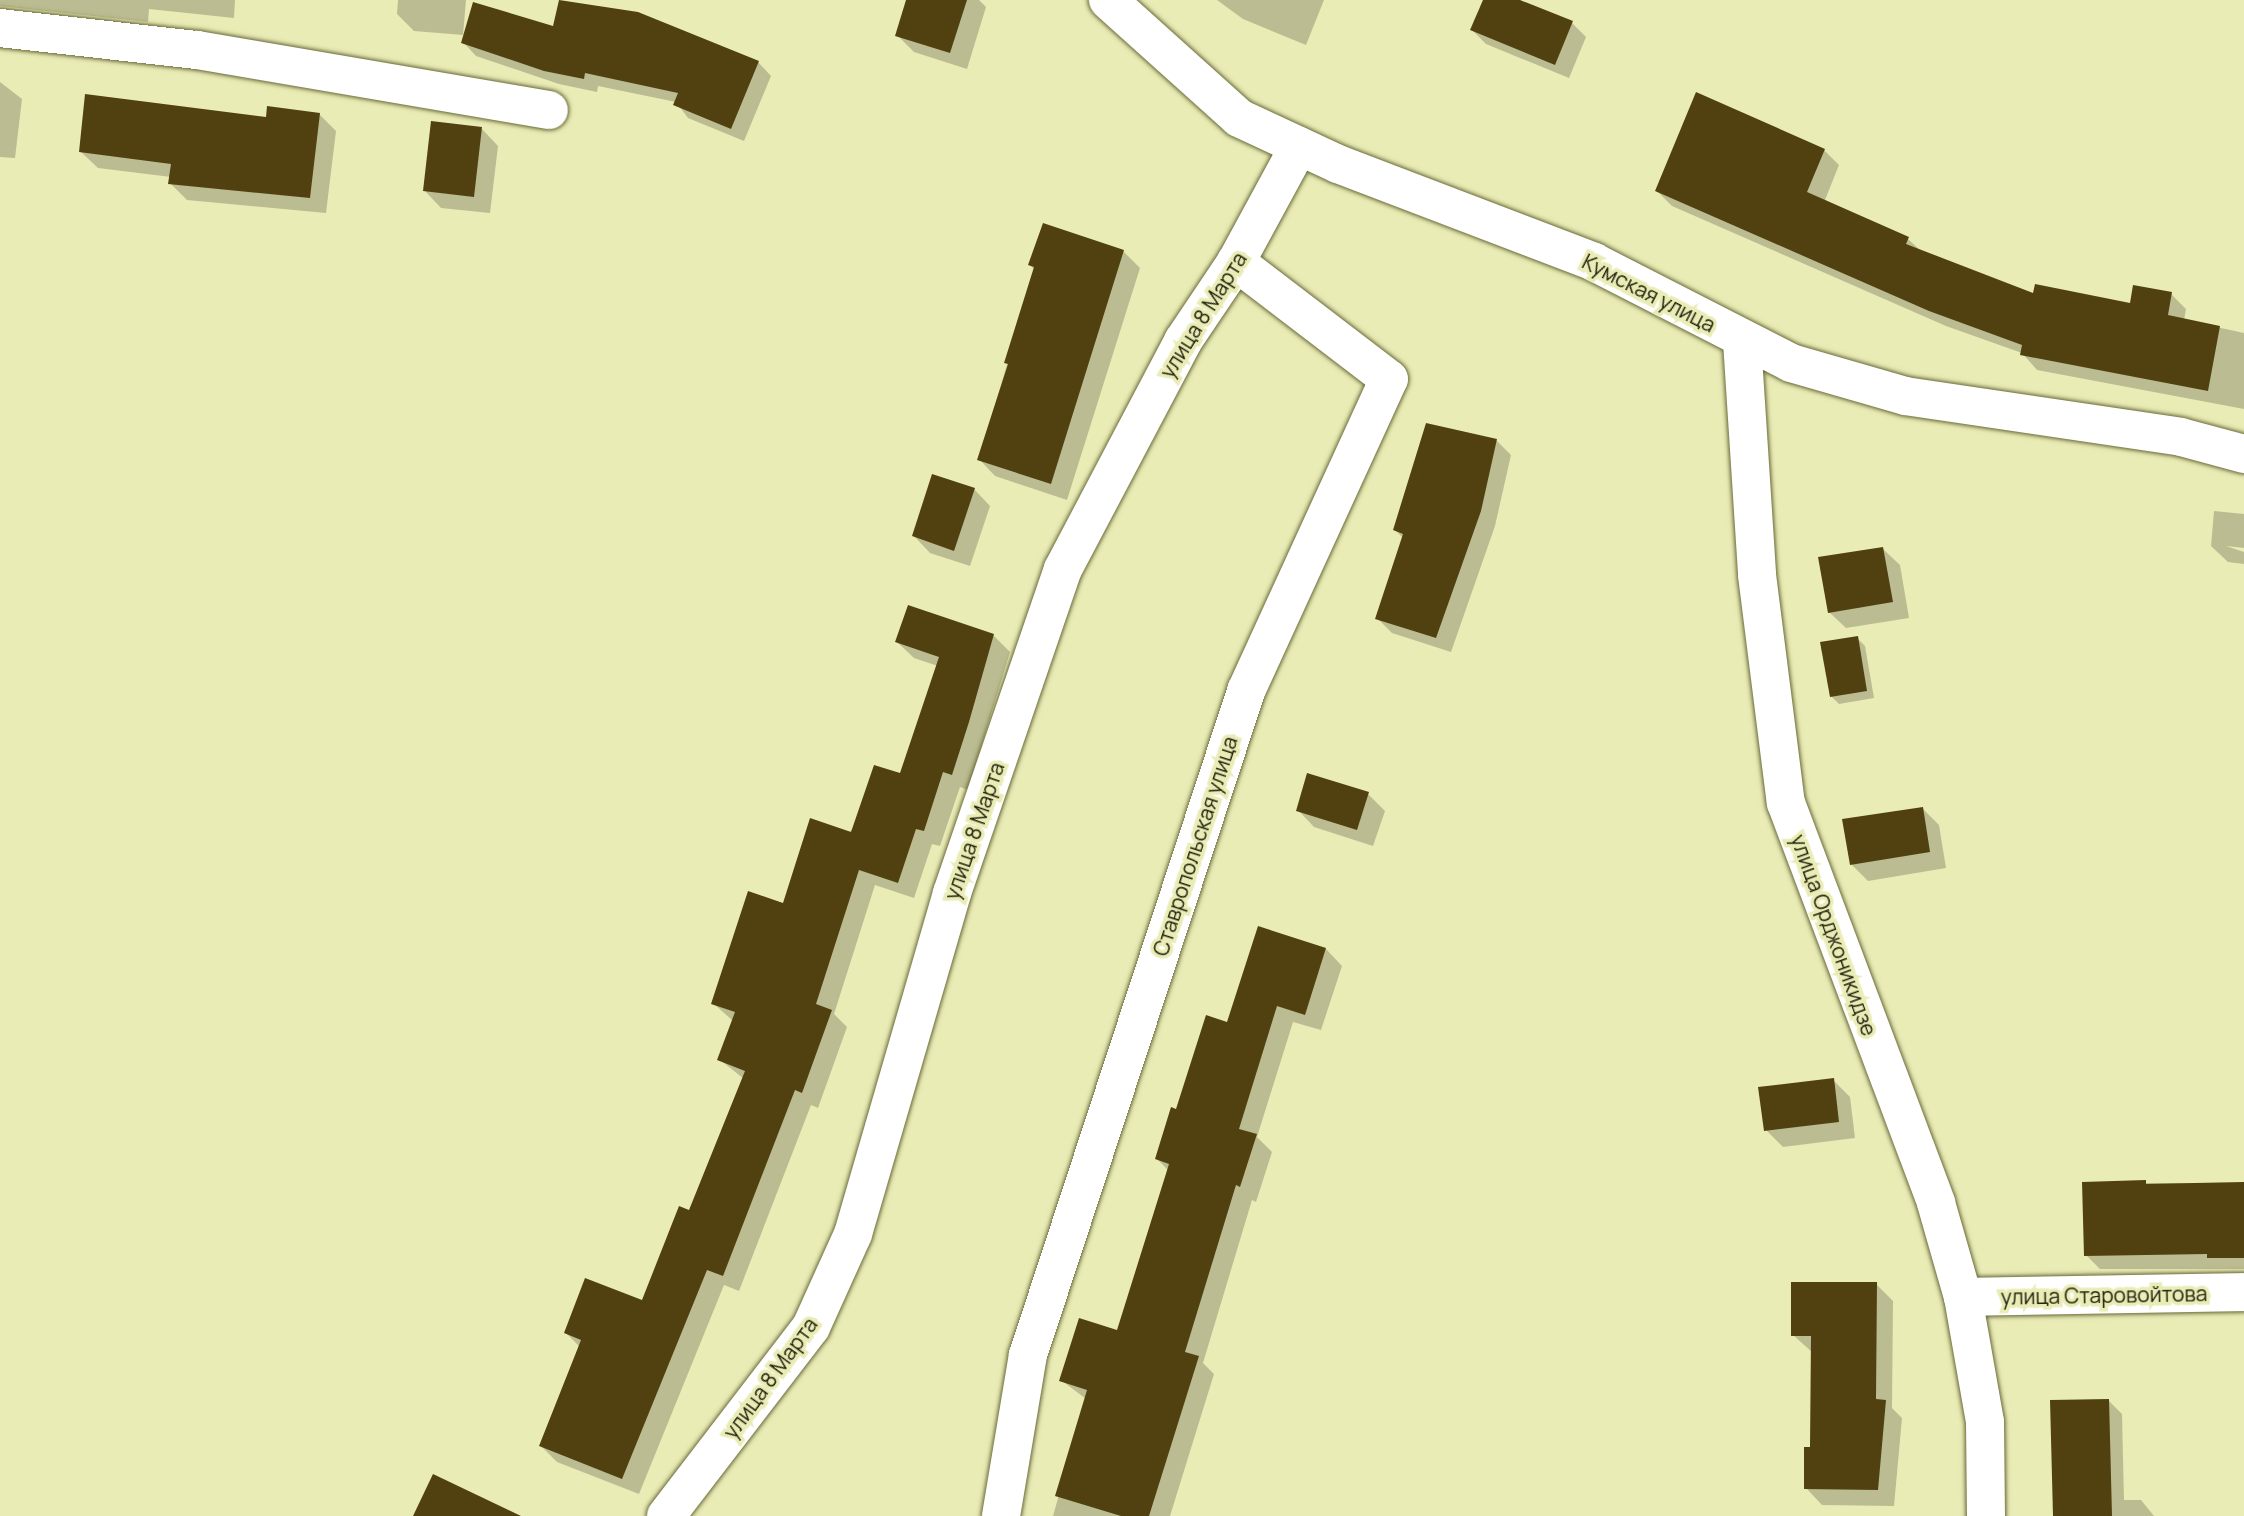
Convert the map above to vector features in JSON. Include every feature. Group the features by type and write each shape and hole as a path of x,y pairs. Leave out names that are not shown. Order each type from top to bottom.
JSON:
{"street":[{"name":"Кумская улица","path":"1108,0 1239,118 1300,146 1594,262 1742,341 1791,363 1905,396 2180,437 2244,454"},
{"path":"0,28 197,50 549,110"},
{"name":"улица 8 Марта","path":"666,1516 811,1327 853,1234 952,893 1063,569 1183,341 1236,262 1300,146"},
{"name":"Ставропольская улица","path":"1000,1516 1028,1355 1246,691 1389,379 1236,262"},
{"name":"улица Орджоникидзе","path":"1742,341 1757,575 1786,803 1936,1203 1963,1297 1985,1422 1986,1516"},
{"name":"улица Старовойтова","path":"1963,1297 2244,1292"}],"building":[{"path":"559,0 638,12 759,61 731,129 673,105 678,93 585,73 584,79 544,71 461,43 473,2 553,26"},
{"path":"906,0 967,0 950,53 895,36"},
{"path":"1483,0 1520,0 1573,21 1555,65 1470,30"},
{"path":"1696,92 1825,149 1807,192 1909,237 1906,244 2033,293 2035,284 2130,303 2133,285 2172,292 2168,315 2220,326 2208,391 2020,355 2022,345 1929,311 1655,191"},
{"path":"85,94 266,117 267,106 320,113 310,198 168,184 171,164 79,152"},
{"path":"431,121 482,127 474,197 423,191"},
{"path":"1043,223 1124,250 1051,484 977,460 1008,364 1004,363 1034,267 1028,265"},
{"path":"1426,423 1497,439 1481,511 1436,638 1375,619 1403,534 1393,530"},
{"path":"932,474 975,488 954,551 912,536"},
{"path":"1883,547 1893,602 1828,613 1818,557"},
{"path":"908,605 994,634 952,775 943,772 924,831 916,829 898,883 859,870 816,1004 832,1010 802,1093 795,1090 723,1276 707,1270 622,1479 539,1446 581,1340 564,1333 585,1278 642,1300 679,1206 689,1210 745,1071 717,1060 735,1012 711,1004 748,891 783,903 810,818 851,832 874,765 900,773 939,657 895,642"},
{"path":"1858,636 1867,691 1830,697 1820,642"},
{"path":"1307,773 1369,792 1357,830 1296,811"},
{"path":"1923,807 1930,852 1850,865 1842,819"},
{"path":"1258,926 1326,948 1305,1015 1277,1006 1239,1129 1257,1134 1240,1187 1236,1185 1185,1352 1199,1356 1149,1516 1121,1516 1055,1496 1087,1390 1059,1381 1079,1318 1117,1330 1169,1164 1155,1159 1171,1107 1176,1109 1206,1015 1227,1022"},
{"path":"1834,1078 1839,1122 1764,1131 1758,1087"},
{"path":"2146,1180 2146,1184 2244,1182 2244,1258 2207,1258 2207,1254 2084,1256 2082,1182"},
{"path":"1791,1282 1877,1282 1876,1399 1886,1400 1878,1490 1804,1489 1804,1447 1810,1447 1811,1336 1791,1336"},
{"path":"2109,1399 2112,1516 2053,1516 2050,1400"},
{"path":"433,1474 521,1516 413,1516"}]}
